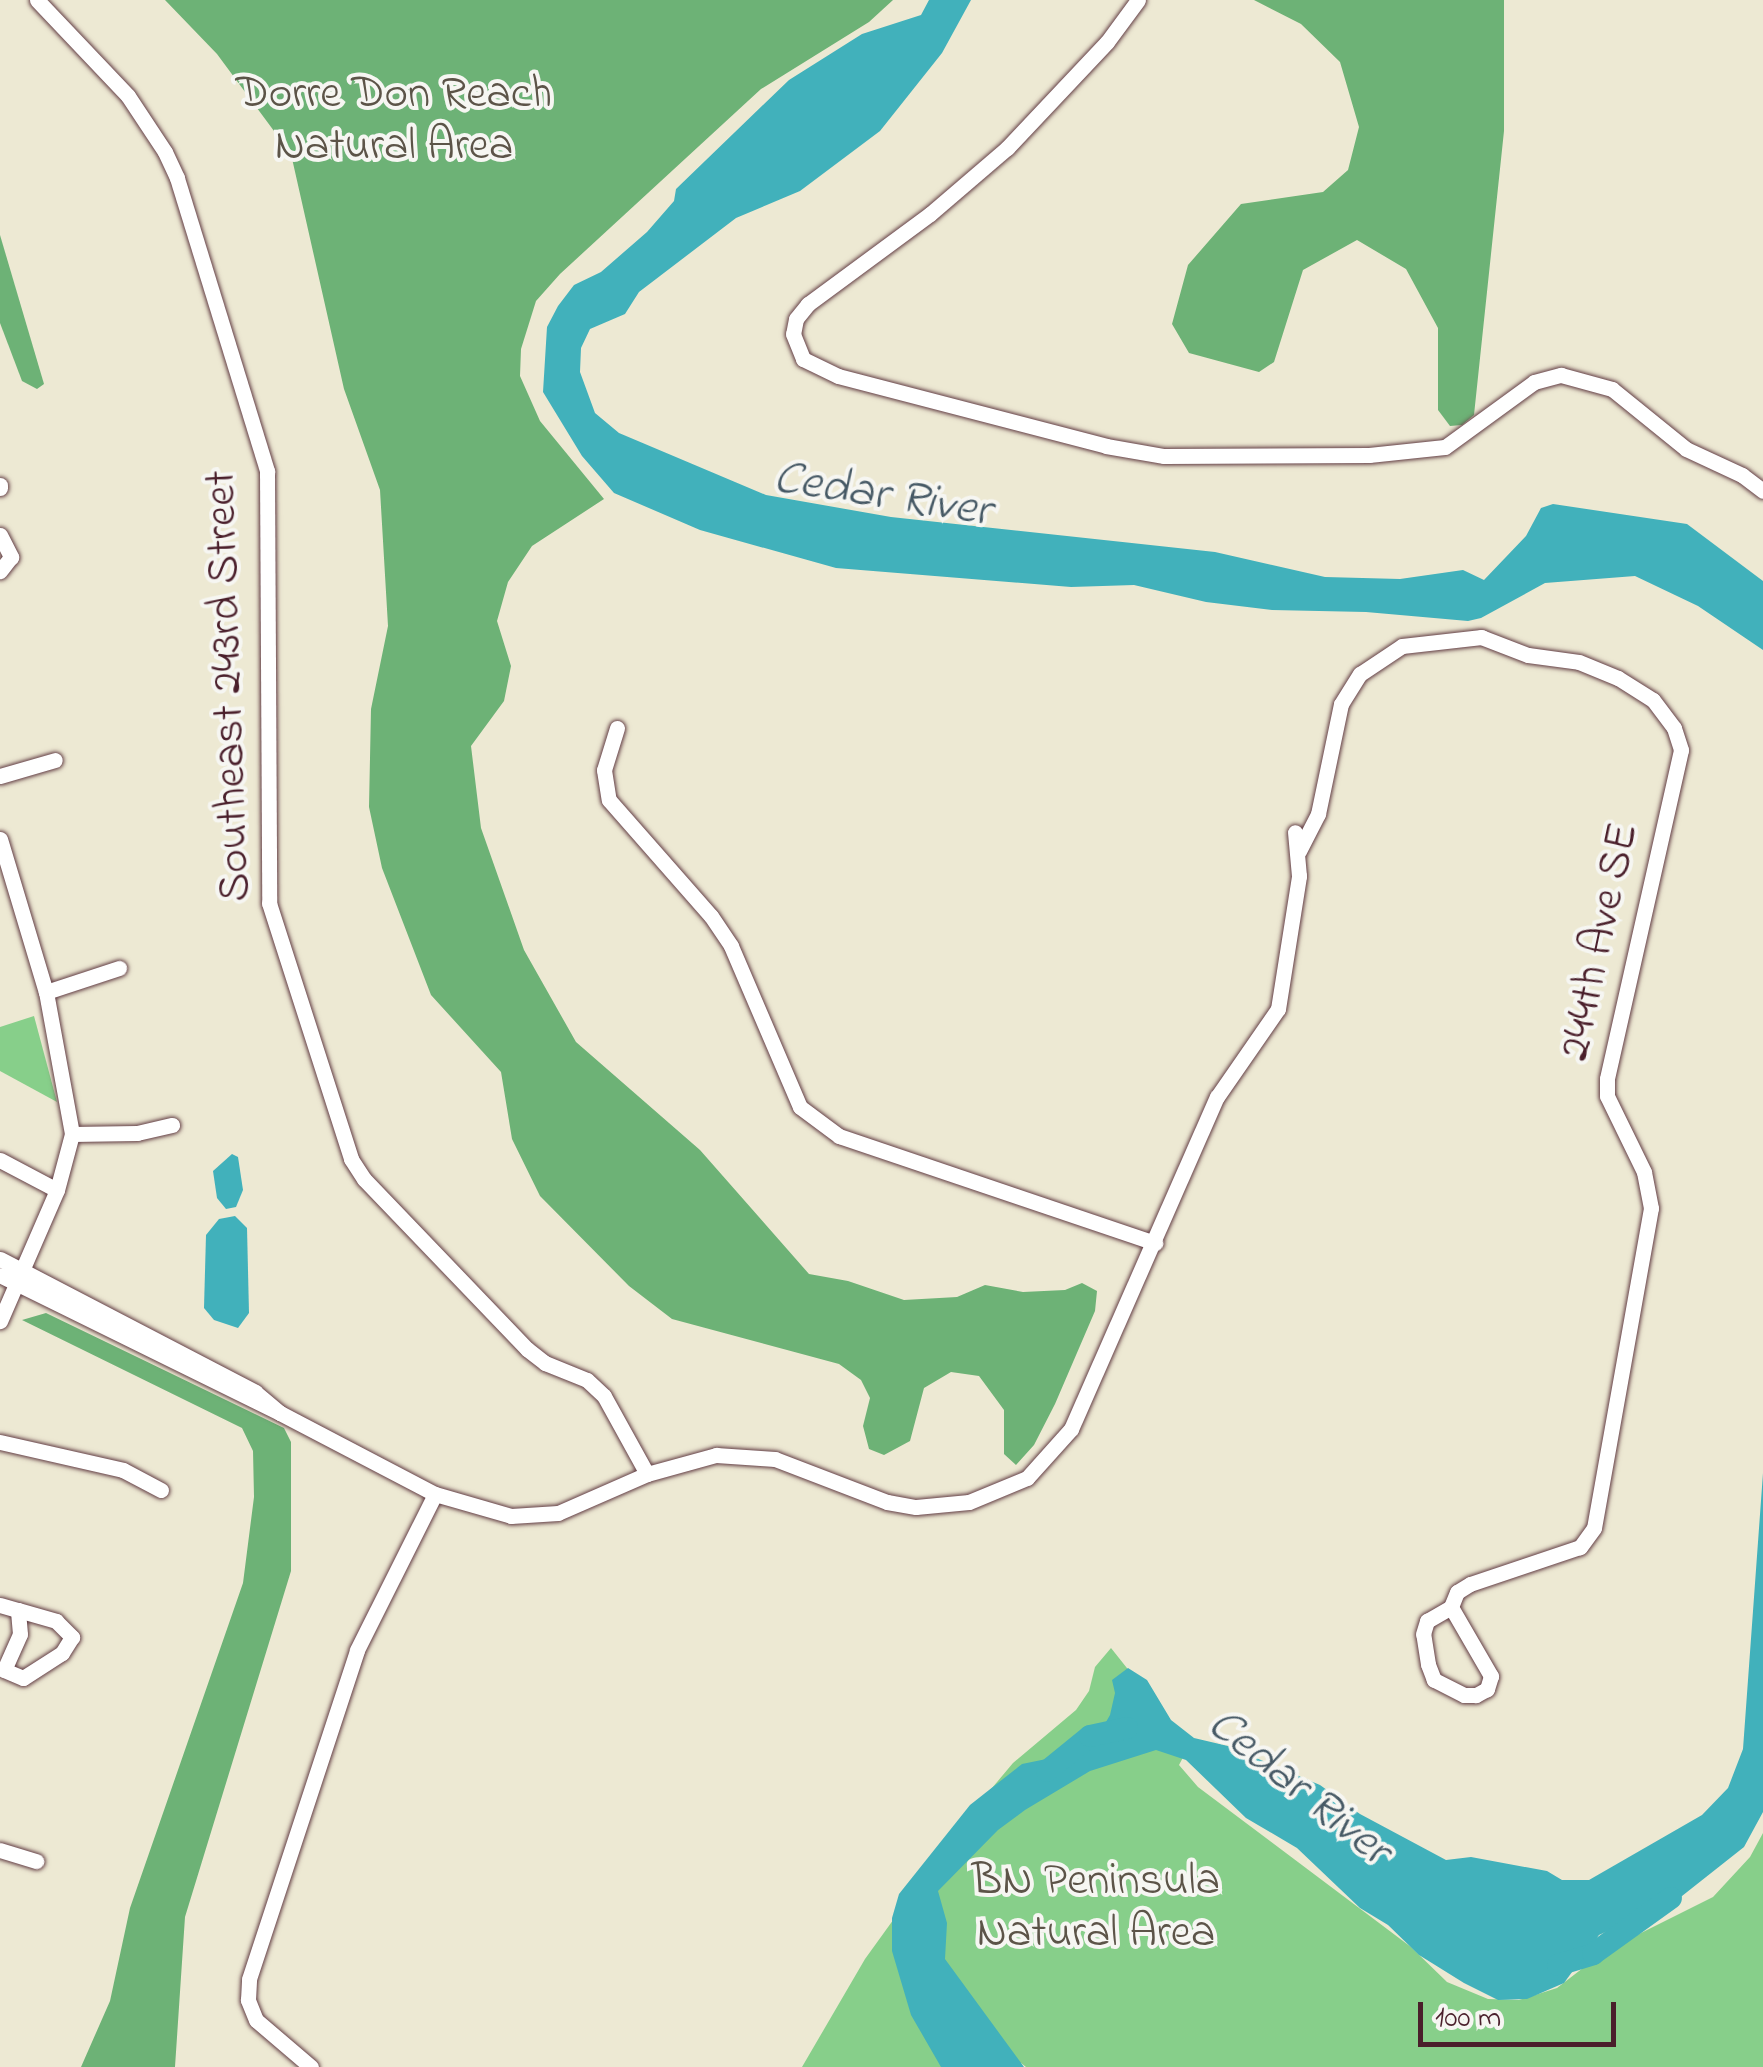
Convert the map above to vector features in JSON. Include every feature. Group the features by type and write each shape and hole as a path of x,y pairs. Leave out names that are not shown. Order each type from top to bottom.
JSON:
{"street":[{"name":"Southeast 243rd Street","path":"37,0 148,121 178,178 271,492 269,903 341,1135 364,1179 517,1339 545,1363 587,1380 604,1396 647,1474"},
{"path":"1138,0 1108,42 1007,148 930,214 808,304 796,319 796,349 812,366 1106,446 1164,456 1369,455 1446,447 1534,382 1560,375 1612,388 1686,449 1742,475 1763,490"},
{"path":"0,535 11,557 0,571"},
{"name":"244th Ave SE","path":"1300,851 1318,814 1341,704 1360,674 1402,646 1481,638 1528,655 1579,662 1653,700 1674,728 1681,750 1607,1080 1608,1096 1644,1172 1651,1208 1594,1528 1580,1547 1470,1584 1457,1592 1451,1607 1427,1621 1423,1634 1434,1680 1464,1695 1476,1695 1487,1689 1491,1676 1451,1607"},
{"path":"617,728 604,770 609,800 712,916 731,946 800,1107 839,1136 1155,1243"},
{"path":"0,776 55,760"},
{"path":"8,1279 436,1494 493,1513 558,1513 647,1474 716,1455 749,1454 775,1459 906,1505 938,1506 997,1493 1027,1478 1072,1429 1217,1097 1278,1009 1300,851 1295,832"},
{"path":"0,840 46,992 72,1134 57,1190 8,1279"},
{"path":"46,992 118,968"},
{"path":"72,1134 138,1133 172,1125"},
{"path":"0,1160 57,1190"},
{"path":"0,1260 13,1296 0,1322"},
{"path":"63,1453 66,1434"},
{"path":"0,1442 63,1453 123,1470 161,1490"},
{"path":"311,2067 256,2020 248,2000 250,1979 357,1650 436,1494"},
{"path":"0,1605 18,1610 56,1621 72,1637 62,1653 23,1678 4,1670 20,1634 18,1610"},
{"path":"0,1850 36,1861"}],"green space":[{"name":"Dorre Don Reach Natural Area","path":"165,0 893,0 869,22 761,89 560,274 536,301 521,349 520,376 540,421 604,499 532,546 508,582 497,621 511,666 504,701 471,746 481,828 524,950 576,1042 700,1150 809,1274 848,1281 904,1300 957,1297 985,1285 1023,1292 1065,1290 1082,1283 1097,1291 1095,1311 1055,1404 1034,1445 1016,1465 1004,1454 1004,1410 979,1376 951,1372 924,1388 910,1441 884,1455 869,1449 863,1426 870,1398 861,1380 839,1364 672,1319 629,1286 540,1196 512,1139 501,1072 431,995 382,868 369,807 371,709 388,626 380,490 344,389 291,154 217,54"},
{"path":"1254,0 1504,0 1504,131 1474,415 1462,425 1450,426 1438,410 1438,328 1406,269 1357,240 1303,270 1274,362 1259,372 1189,353 1172,324 1188,265 1241,204 1323,192 1348,170 1359,127 1340,62 1301,24"},
{"path":"0,235 44,384 37,389 22,381 0,323"},
{"path":"34,1016 57,1102 0,1071 0,1027"},
{"path":"46,1313 284,1428 291,1442 291,1571 185,1917 175,2067 81,2067 110,2001 130,1908 243,1583 254,1497 253,1451 242,1428 22,1320"},
{"name":"BN Peninsula Natural Area","path":"1111,1648 1189,1746 1179,1765 1198,1787 1411,1947 1447,1982 1488,1999 1519,2000 1557,1988 1605,1951 1713,1897 1750,1857 1763,1833 1763,2067 1026,2067 1021,2063 1018,2067 802,2067 865,1959 966,1819 1013,1763 1076,1710 1089,1691 1095,1667"}],"water":[{"name":"Cedar River","path":"929,0 971,0 942,53 880,131 800,191 736,218 639,292 625,314 590,329 581,348 580,372 595,413 619,433 766,495 891,517 1215,552 1325,577 1400,579 1463,570 1484,580 1526,536 1541,508 1553,504 1687,524 1763,581 1763,650 1698,606 1635,576 1545,583 1481,618 1468,621 1366,612 1272,610 1206,602 1134,585 1071,587 836,568 700,530 614,493 582,456 543,392 547,327 558,306 574,285 601,272 647,232 674,201 676,189 789,80 862,34 921,15"},
{"path":"232,1154 238,1157 243,1190 236,1207 226,1209 217,1198 213,1171"},
{"path":"235,1216 247,1228 249,1313 238,1328 214,1320 204,1308 206,1235 219,1219"},
{"path":"1763,1473 1763,1812 1744,1847 1682,1896 1599,1935 1564,1983 1527,1999 1498,2000 1464,1983 1419,1955 1388,1925 1360,1908 1297,1848 1246,1818 1186,1760 1156,1750 1090,1771 1025,1810 998,1830 938,1891 947,1923 945,1959 1024,2067 941,2067 911,2015 892,1951 892,1918 899,1894 970,1805 1022,1764 1061,1756 1095,1741 1110,1715 1115,1693 1112,1680 1128,1668 1147,1680 1171,1720 1194,1738 1228,1746 1320,1785 1360,1814 1446,1860 1471,1857 1547,1871 1562,1880 1589,1880 1702,1815 1728,1788 1743,1749"}],"waterway":[{"name":"Cedar River","path":"1047,1771 1090,1736 1127,1728"},
{"name":"Cedar River","path":"1558,1965 1593,1954 1671,1898"}]}
